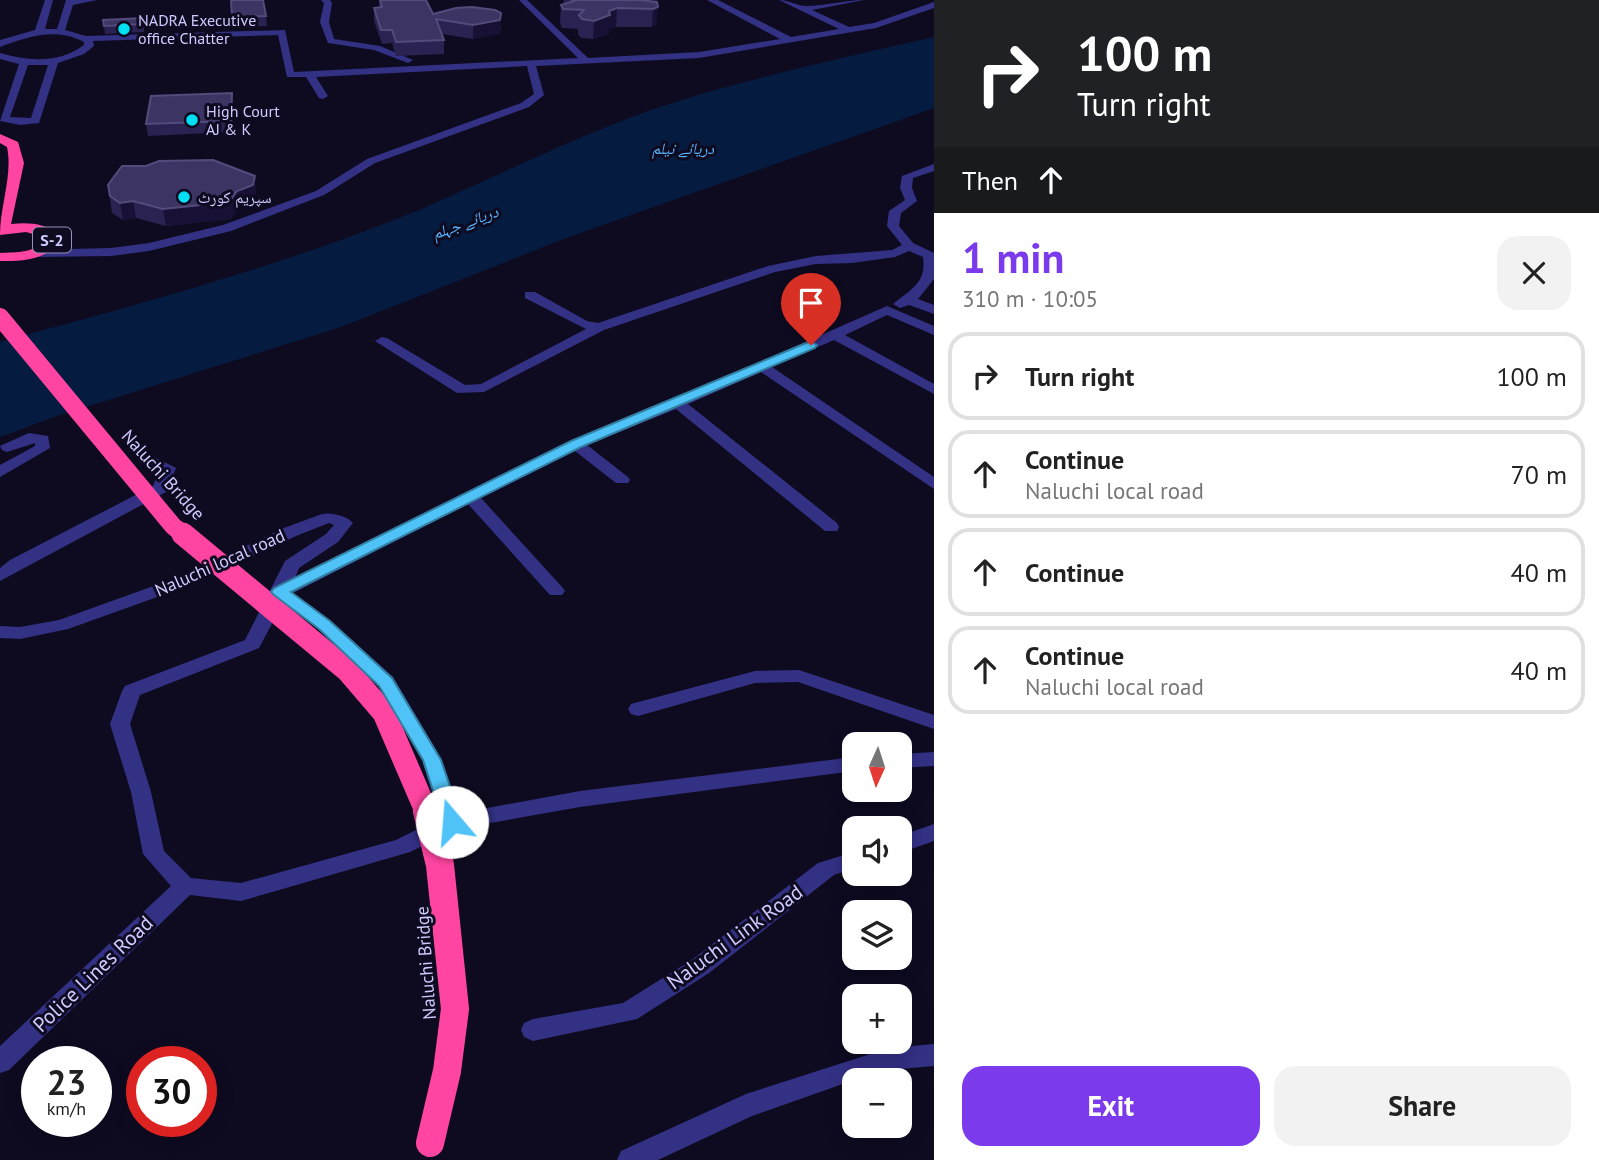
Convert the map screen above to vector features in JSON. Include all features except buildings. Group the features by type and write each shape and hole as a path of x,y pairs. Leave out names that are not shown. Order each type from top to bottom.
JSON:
{"highway":[{"path":"0,138 13,145 17,163 2,230"},
{"name":"S-2","path":"0,257 34,253 49,244 51,235 46,231 27,227 2,230"},
{"name":"Naluchi Bridge","path":"0,317 173,526 348,671 384,713 425,804 440,865 450,942 455,1009 447,1070 427,1152"}],"street":[{"path":"39,33 49,0"},
{"path":"60,32 70,1 93,0"},
{"path":"324,0 328,3 323,14 324,21 331,41 377,48 408,60"},
{"path":"711,0 792,41"},
{"path":"783,0 849,30"},
{"path":"803,9 860,0"},
{"path":"523,1 587,62"},
{"path":"0,44 17,37 60,32 87,42 282,35 290,75 310,75 699,55 849,30 934,5"},
{"path":"0,56 25,61 54,60 74,55 87,42"},
{"path":"25,61 4,119 35,121 54,60"},
{"path":"34,253 111,252 149,247 227,228 308,198 371,161 525,105 539,95 531,65"},
{"path":"310,75 323,96"},
{"path":"842,766 580,799 452,822 402,846 241,892 186,886 154,854 141,792 120,724 132,691 252,644 279,592 576,444 678,403 909,300 932,281 932,266 929,255 909,246 893,226 895,211 911,201 906,188 908,176 934,167"},
{"path":"382,341 462,390 484,388 599,327 772,269 816,260 895,253 909,246"},
{"path":"530,295 583,324 599,327"},
{"path":"909,300 934,310"},
{"path":"887,310 934,331"},
{"path":"835,335 934,390"},
{"path":"762,366 934,484"},
{"path":"678,403 831,527"},
{"path":"0,472 42,448 43,439 29,438 7,447"},
{"path":"576,444 622,480"},
{"path":"0,576 16,564 160,489 168,468 144,457"},
{"path":"470,496 556,591"},
{"name":"Naluchi local road","path":"0,632 20,633 62,625 193,578 290,532 328,518 345,523 332,538 291,565 279,592"},
{"path":"279,592 325,625 386,682 432,760 452,822"},
{"path":"638,709 755,677 799,676 934,722"},
{"path":"912,761 934,760"},
{"path":"912,840 934,832"},
{"name":"Naluchi Link Road","path":"533,1030 628,1012 701,966 826,869 842,864"},
{"name":"Police Lines Road","path":"0,1062 186,886"},
{"path":"630,1160 746,1106 889,1059 934,1055"}],"water":[{"name":"دریائے نیلم","path":"934,37 934,108 566,238 341,327 57,416 0,437 0,342 159,298 368,230 576,140 672,103 769,76"}],"place":[{"name":"NADRA Executive office Chatter","path":"124,29"},
{"name":"High Court AJ & K","path":"192,120"},
{"name":"سپریم کورٹ","path":"184,197"}],"route":[{"path":"452,822 432,760 386,682 325,625 279,592 576,444 811,345"}],"water label":[{"name":"دریائے جہلم","path":"465,222"}]}
